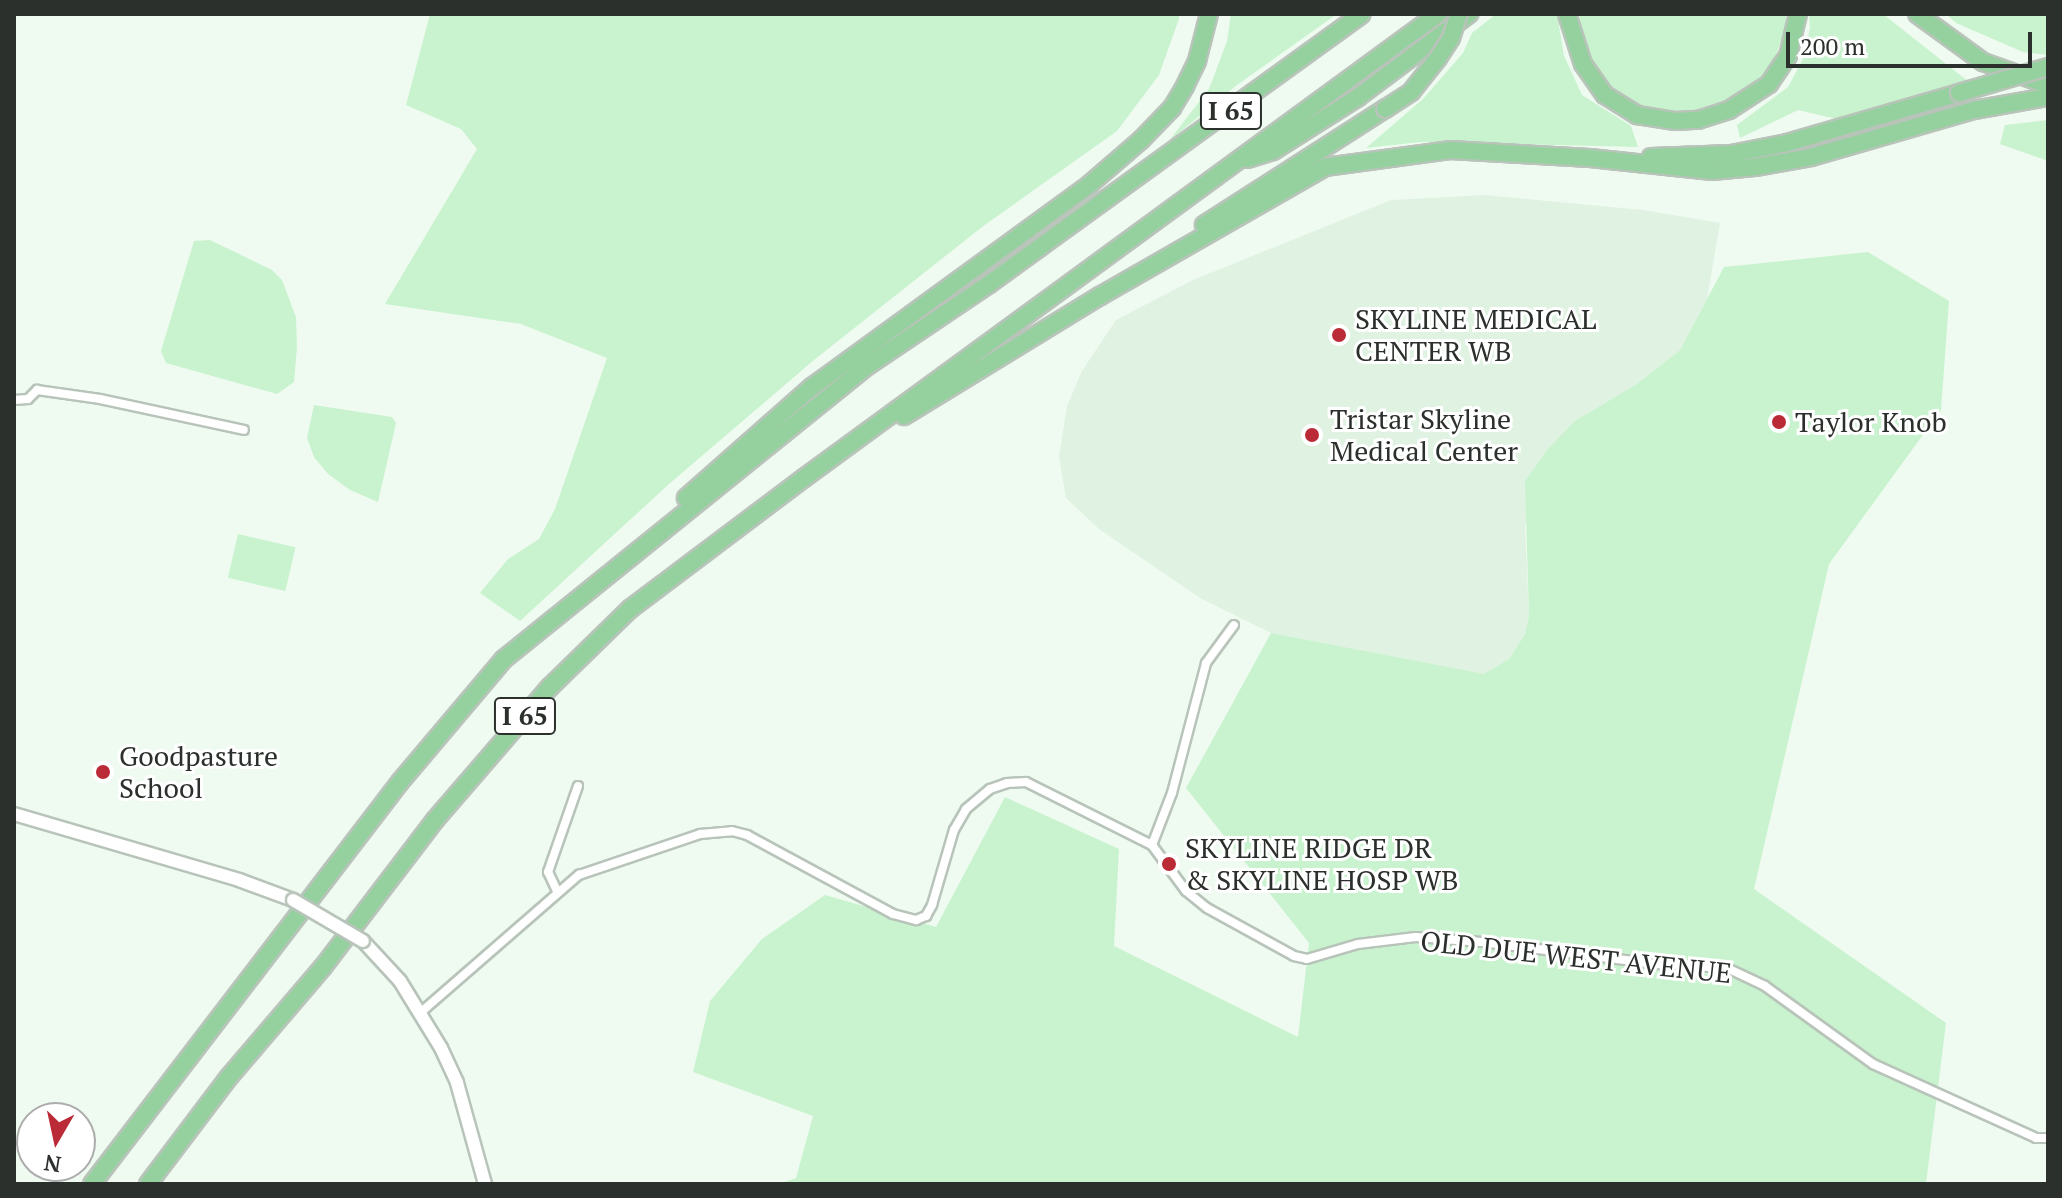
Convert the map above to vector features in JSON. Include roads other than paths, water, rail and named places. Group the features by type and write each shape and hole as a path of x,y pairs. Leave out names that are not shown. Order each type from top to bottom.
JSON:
{"highway":[{"path":"571,603 812,387 1090,184 1141,140 1172,108 1185,86 1197,61 1209,14"},
{"name":"I 65","path":"92,1184 400,782 504,659 869,365 989,284 1362,14"},
{"name":"I 65","path":"148,1184 229,1077 323,967 435,820 550,687 630,609 1438,14"},
{"path":"1100,296 1270,179 1411,92 1451,38 1459,14"},
{"path":"1234,163 1273,151 1358,97 1469,14"},
{"path":"1567,14 1575,48 1593,82 1605,95 1637,115 1676,121 1698,120 1729,110 1769,84 1788,56 1798,14"},
{"path":"1917,14 1983,62 2048,85"},
{"path":"1590,158 1731,154 1814,136 2048,67"},
{"path":"804,478 1100,296 1325,167 1450,150 1590,158 1712,171 1755,167 1811,157 1974,110 2048,97"}],"main road":[{"path":"14,814 239,880 293,900 363,941 400,981 457,1083 485,1184"}],"street":[{"path":"14,400 28,399 37,390 100,399 244,430"},
{"path":"1152,845 1172,793 1206,663 1234,625"},
{"name":"OLD DUE WEST AVENUE","path":"420,1013 557,891 592,869 700,834 732,831 747,835 893,914 916,920 926,916 932,905 954,830 966,809 976,798 1007,783 1026,782 1152,845 1186,891 1207,908 1294,956 1307,959 1358,944 1416,937 1657,964 1727,968 1765,986 1873,1064 2027,1134 2048,1138"},
{"path":"557,891 548,872 578,786"}],"place":[{"name":"SKYLINE MEDICAL CENTER WB","path":"1339,335"},
{"name":"Taylor Knob","path":"1779,422"},
{"name":"Tristar Skyline Medical Center","path":"1312,435"},
{"name":"Goodpasture School","path":"103,772"},
{"name":"SKYLINE RIDGE DR & SKYLINE HOSP WB","path":"1169,864"}]}
